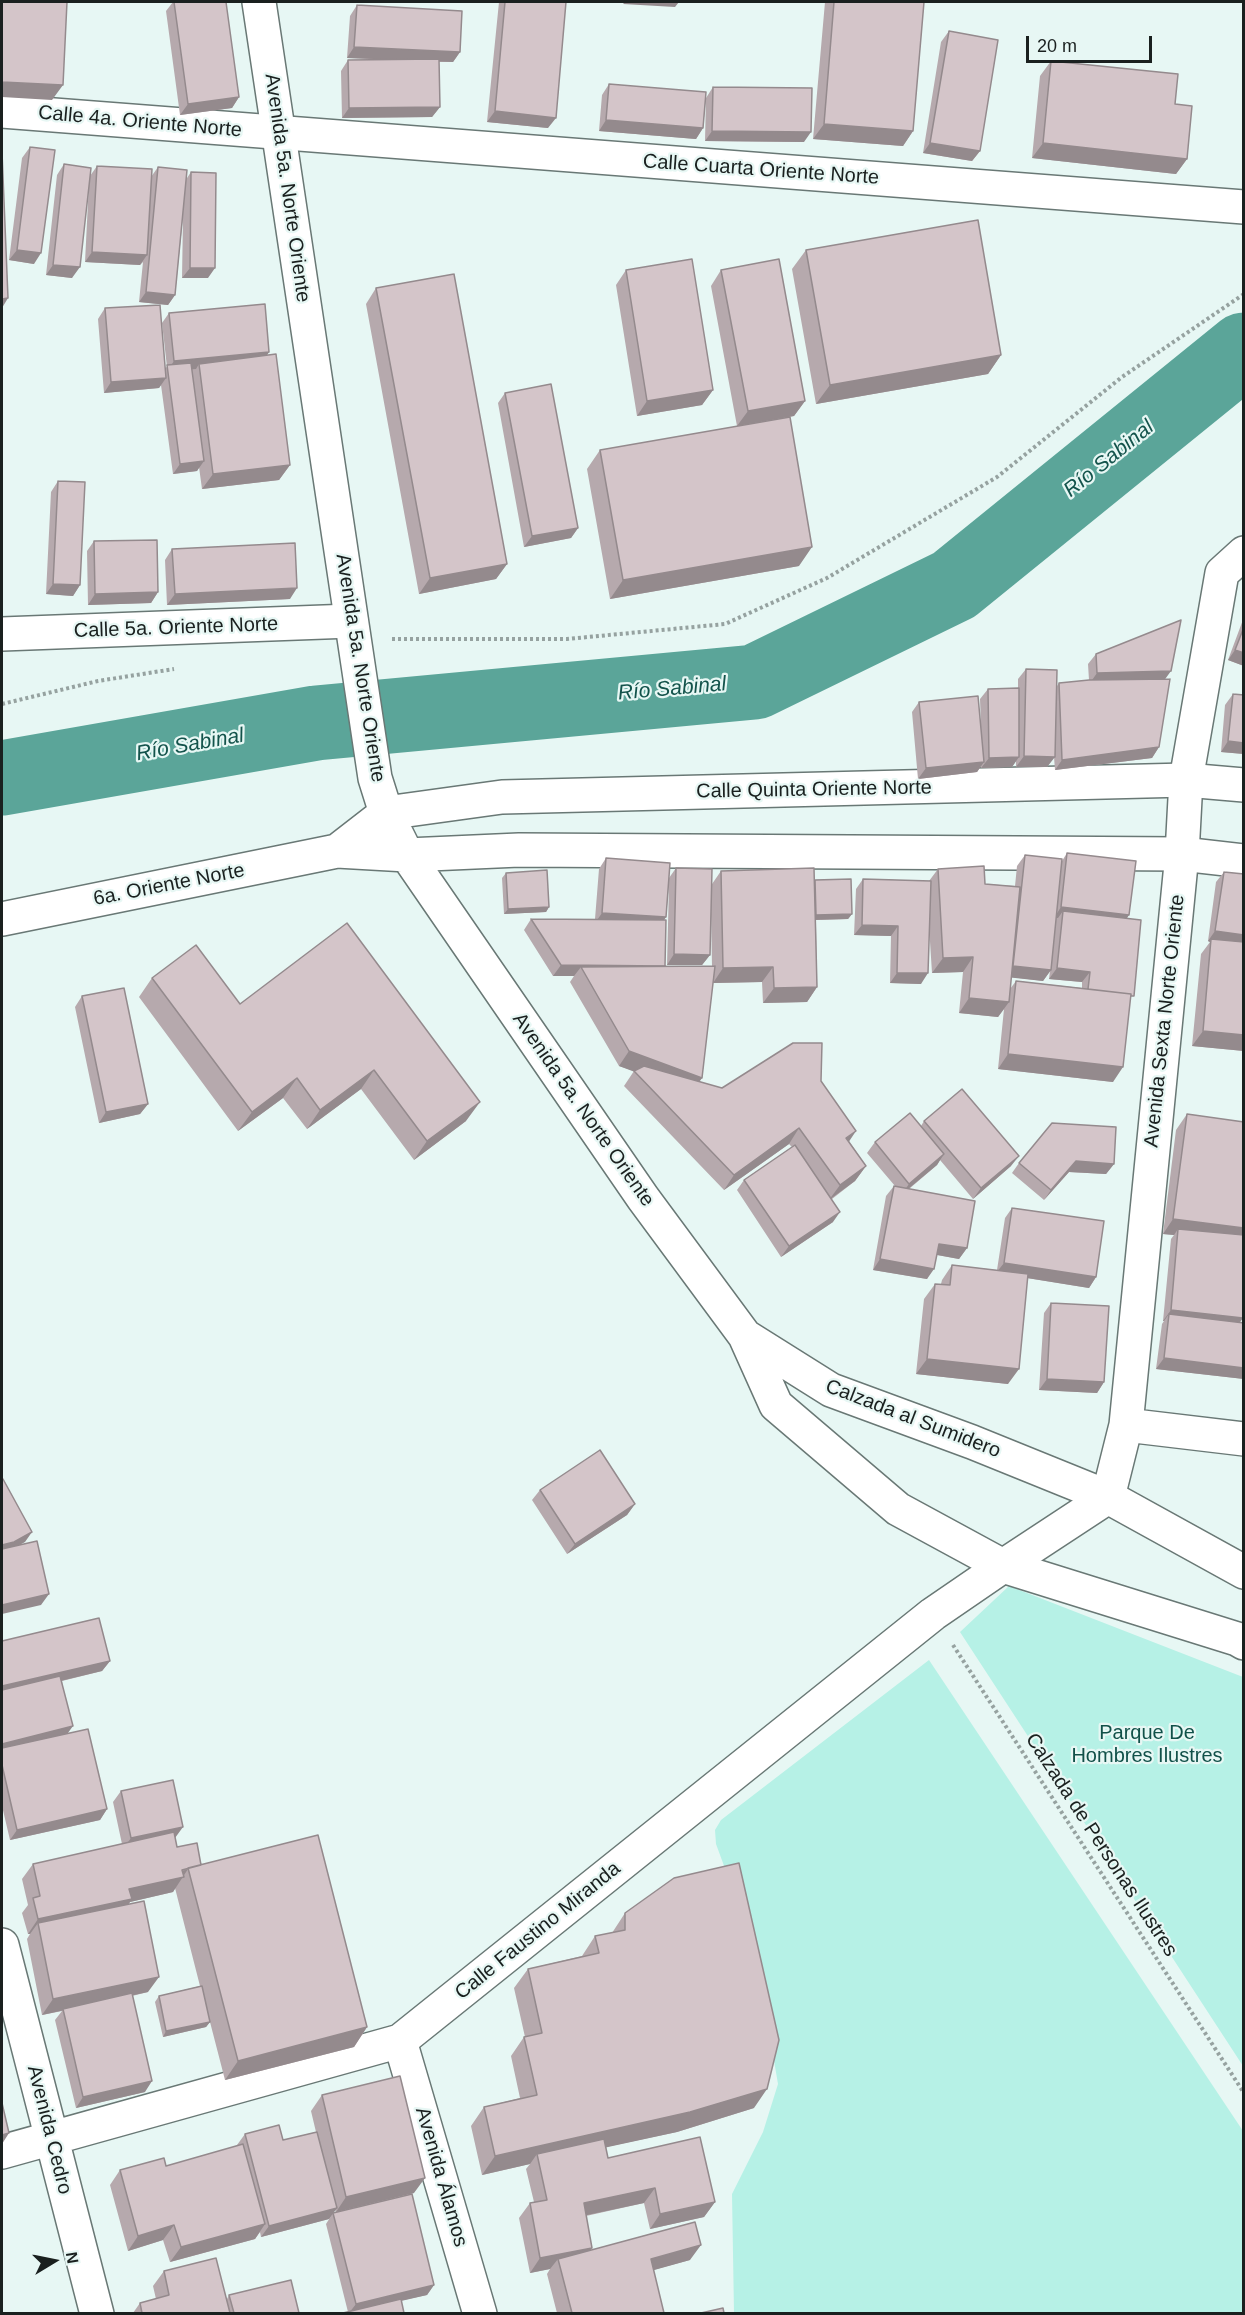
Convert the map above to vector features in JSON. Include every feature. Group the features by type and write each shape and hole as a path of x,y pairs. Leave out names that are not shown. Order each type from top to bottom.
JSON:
{"street":[{"name":"Avenida 5a. Norte Oriente","path":"260,2 375,778 386,813 407,855 637,1189 744,1336"},
{"name":"Calle 4a. Oriente Norte","path":"2,111 278,133"},
{"name":"Calle Cuarta Oriente Norte","path":"278,133 1244,207"},
{"name":"Avenida Sexta Norte Oriente","path":"1108,1497 1126,1425 1182,854 1186,780 1222,573 1244,553"},
{"name":"Calle 5a. Oriente Norte","path":"2,634 354,637"},
{"name":"Calle Quinta Oriente Norte","path":"386,813 502,797 1186,780 1244,785"},
{"name":"6a. Oriente Norte","path":"337,851 386,813"},
{"path":"407,855 519,850 1182,854 1244,861"},
{"name":"6a. Oriente Norte","path":"2,919 337,851 407,855"},
{"path":"744,1336 776,1405 898,1509 1003,1566 1244,1643"},
{"name":"Calzada al Sumidero","path":"744,1336 831,1390 972,1442 1108,1497 1244,1572"},
{"path":"1126,1425 1244,1439"},
{"name":"Calle Faustino Miranda","path":"2,2152 400,2041 933,1614 1108,1497"},
{"name":"Avenida Cedro","path":"2,1946 97,2313"},
{"name":"Avenida Álamos","path":"400,2041 480,2313"}],"path":[{"path":"354,637 567,639 725,624 827,578 997,477 1122,377 1244,294"},
{"path":"2,704 98,681 179,668"},
{"name":"Calzada de Personas Ilustres","path":"933,1614 1244,2093"}],"green space":[{"name":"Parque De Hombres Ilustres","path":"1009,1586 1243,1677 1243,2066 960,1632"},
{"path":"929,1660 1243,2131 1243,2313 734,2313 732,2194 763,2132 778,2084 755,1950 716,1844 715,1830 721,1820"}],"building":[{"path":"2,2 67,2 63,85 2,82"},
{"path":"174,2 226,2 239,97 188,104"},
{"path":"505,2 566,2 556,118 495,111"},
{"path":"834,2 924,2 913,131 824,124"},
{"path":"357,5 462,11 460,52 354,47"},
{"path":"949,31 998,40 980,151 930,143"},
{"path":"439,59 440,107 349,108 348,60"},
{"path":"1051,61 1178,74 1175,104 1192,106 1187,159 1043,143"},
{"path":"609,84 706,92 703,128 606,120"},
{"path":"713,87 812,88 811,132 712,131"},
{"path":"30,147 55,150 41,253 17,250"},
{"path":"2,152 8,298 2,299"},
{"path":"64,164 91,168 80,267 53,265"},
{"path":"97,166 152,169 147,255 92,252"},
{"path":"158,167 187,170 175,295 146,292"},
{"path":"191,172 216,173 215,268 190,268"},
{"path":"978,220 1001,355 830,385 806,250"},
{"path":"692,259 713,390 647,401 626,270"},
{"path":"779,259 805,401 748,411 721,270"},
{"path":"454,274 507,564 430,578 376,288"},
{"path":"265,304 269,352 174,361 169,313"},
{"path":"160,305 166,378 111,382 105,308"},
{"path":"276,354 290,465 213,474 199,364"},
{"path":"191,363 204,461 180,464 167,365"},
{"path":"551,384 578,528 532,536 505,393"},
{"path":"790,417 812,547 623,580 600,450"},
{"path":"58,481 85,482 80,585 53,584"},
{"path":"157,540 158,592 95,594 94,541"},
{"path":"295,543 297,588 175,594 172,549"},
{"path":"1181,620 1171,671 1097,673 1096,654"},
{"path":"1244,627 1244,653 1235,650"},
{"path":"1026,669 1057,670 1055,757 1024,756"},
{"path":"1170,679 1159,747 1062,760 1059,683 1089,680"},
{"path":"1019,688 1019,757 989,758 988,689"},
{"path":"1233,694 1244,695 1244,743 1228,741"},
{"path":"978,696 984,762 926,768 919,702"},
{"path":"1067,853 1136,861 1129,915 1061,907"},
{"path":"1025,855 1062,859 1051,970 1013,966"},
{"path":"606,858 670,863 666,917 602,913"},
{"path":"984,866 985,884 1020,887 1009,1002 969,998 973,957 943,958 938,869"},
{"path":"676,868 712,869 710,955 674,954"},
{"path":"814,868 817,987 774,988 773,967 723,968 721,871"},
{"path":"547,870 549,907 508,909 506,873"},
{"path":"1224,872 1244,874 1244,935 1215,931"},
{"path":"851,879 852,914 816,915 815,880"},
{"path":"863,879 931,881 928,973 897,973 898,926 862,925"},
{"path":"1063,911 1141,920 1134,996 1088,989 1090,972 1057,968"},
{"path":"531,919 666,920 665,966 561,965"},
{"path":"347,923 480,1102 427,1141 374,1070 320,1110 297,1078 252,1112 152,978 196,945 240,1004"},
{"path":"1211,939 1244,942 1244,1035 1203,1031"},
{"path":"715,966 702,1078 629,1051 581,967"},
{"path":"1016,981 1131,994 1123,1067 1008,1054"},
{"path":"124,988 148,1104 106,1112 82,996"},
{"path":"793,1043 822,1043 821,1081 856,1131 846,1138 866,1166 840,1185 799,1128 734,1175 634,1071 644,1066 722,1088"},
{"path":"962,1089 1019,1156 981,1188 924,1121"},
{"path":"910,1113 944,1154 909,1184 875,1142"},
{"path":"1187,1114 1244,1122 1244,1228 1173,1219"},
{"path":"1052,1123 1116,1127 1114,1164 1076,1161 1051,1190 1019,1163"},
{"path":"795,1145 840,1212 789,1246 744,1180"},
{"path":"894,1186 975,1201 967,1248 939,1244 934,1269 880,1259"},
{"path":"1012,1208 1104,1221 1096,1277 1004,1263"},
{"path":"1178,1229 1244,1235 1243,1318 1171,1310"},
{"path":"952,1265 1028,1274 1019,1369 927,1359 935,1284 950,1285"},
{"path":"1051,1303 1109,1306 1104,1382 1047,1379"},
{"path":"1169,1314 1244,1323 1244,1368 1164,1358"},
{"path":"600,1450 635,1504 575,1544 540,1490"},
{"path":"2,1480 32,1532 14,1542 2,1545"},
{"path":"37,1541 49,1594 2,1605 2,1549"},
{"path":"99,1618 110,1661 2,1686 2,1641"},
{"path":"60,1676 73,1726 2,1744 2,1690"},
{"path":"88,1729 107,1809 17,1830 2,1765 2,1748"},
{"path":"173,1780 183,1827 131,1838 121,1791"},
{"path":"174,1832 177,1847 197,1843 201,1865 182,1870 184,1877 129,1889 132,1899 38,1919 33,1898 40,1896 33,1864"},
{"path":"318,1835 367,2027 238,2061 188,1868"},
{"path":"739,1863 779,2040 767,2089 690,2112 495,2156 484,2107 537,2095 524,2037 542,2033 528,1969 599,1953 595,1936 625,1930 625,1913 674,1878"},
{"path":"144,1901 159,1977 53,1999 38,1923"},
{"path":"202,1986 210,2022 166,2031 159,1996"},
{"path":"132,1993 152,2081 83,2097 63,2009"},
{"path":"400,2076 425,2178 346,2197 322,2095"},
{"path":"2,2103 9,2133 2,2135"},
{"path":"279,2125 283,2140 317,2132 337,2208 269,2226 245,2134"},
{"path":"700,2137 715,2202 660,2214 655,2188 584,2203 592,2248 540,2258 530,2203 547,2200 537,2154 604,2139 608,2158"},
{"path":"243,2144 265,2224 181,2247 174,2225 138,2236 120,2170 164,2158 166,2166"},
{"path":"412,2194 434,2285 356,2304 333,2213"},
{"path":"695,2222 701,2245 651,2259 664,2313 572,2313 558,2259"},
{"path":"216,2258 230,2313 142,2313 140,2303 169,2295 164,2271"},
{"path":"291,2280 299,2313 234,2313 229,2295"},
{"path":"401,2299 404,2313 343,2313"},
{"path":"723,2308 724,2313 701,2313"}],"waterway":[{"name":"Río Sabinal","path":"2,778 316,723 755,682 954,585 1244,350"}]}
